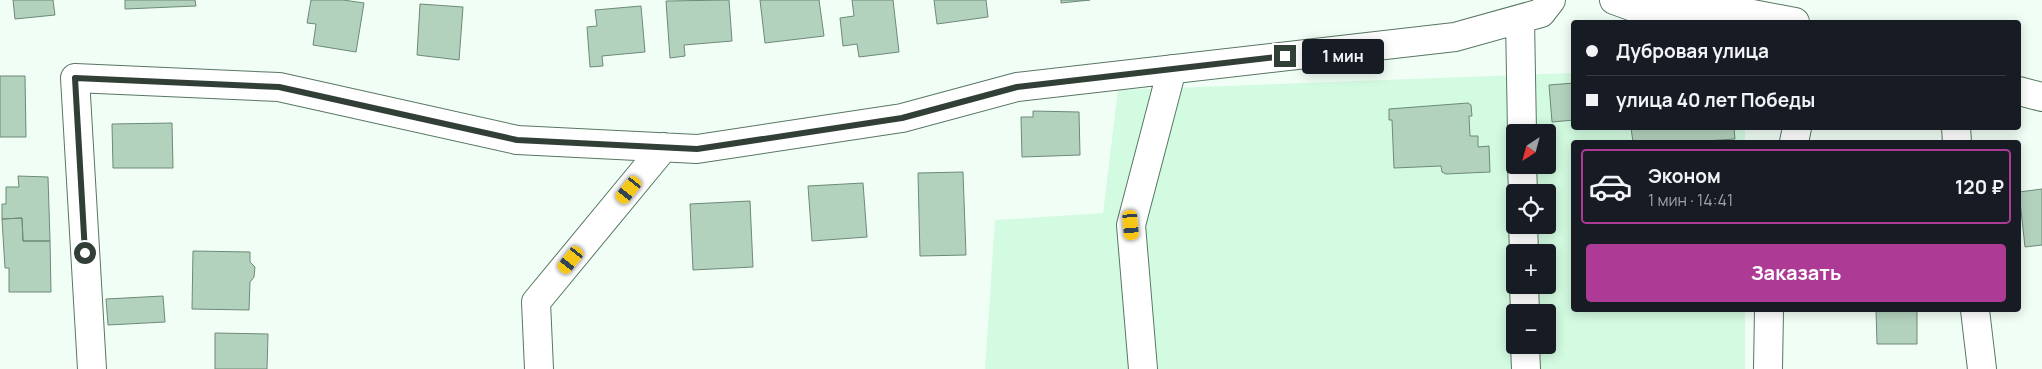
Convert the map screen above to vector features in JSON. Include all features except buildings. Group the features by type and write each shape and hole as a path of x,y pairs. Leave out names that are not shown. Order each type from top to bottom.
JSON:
{"street":[{"path":"92,369 75,78 279,87 517,140 697,149 902,118 1017,87 1455,37 1541,14 1551,0"},
{"path":"1614,0 1636,8 1742,12 1784,20"},
{"path":"1520,19 1522,124"},
{"path":"1142,369 1131,225 1172,69"},
{"path":"2021,92 2042,98"},
{"path":"539,369 536,302 664,147"},
{"path":"1768,369 1769,312"},
{"path":"1976,312 1982,369"},
{"path":"1525,354 1526,369"}],"shaded area":[{"path":"1571,73 1571,130 1745,130 1745,140 1571,140 1571,312 1745,312 1745,369 985,369 995,220 1103,213 1118,90"}],"route":[{"path":"85,253 75,78 279,87 517,140 697,149 902,118 1017,87 1285,56"}]}
